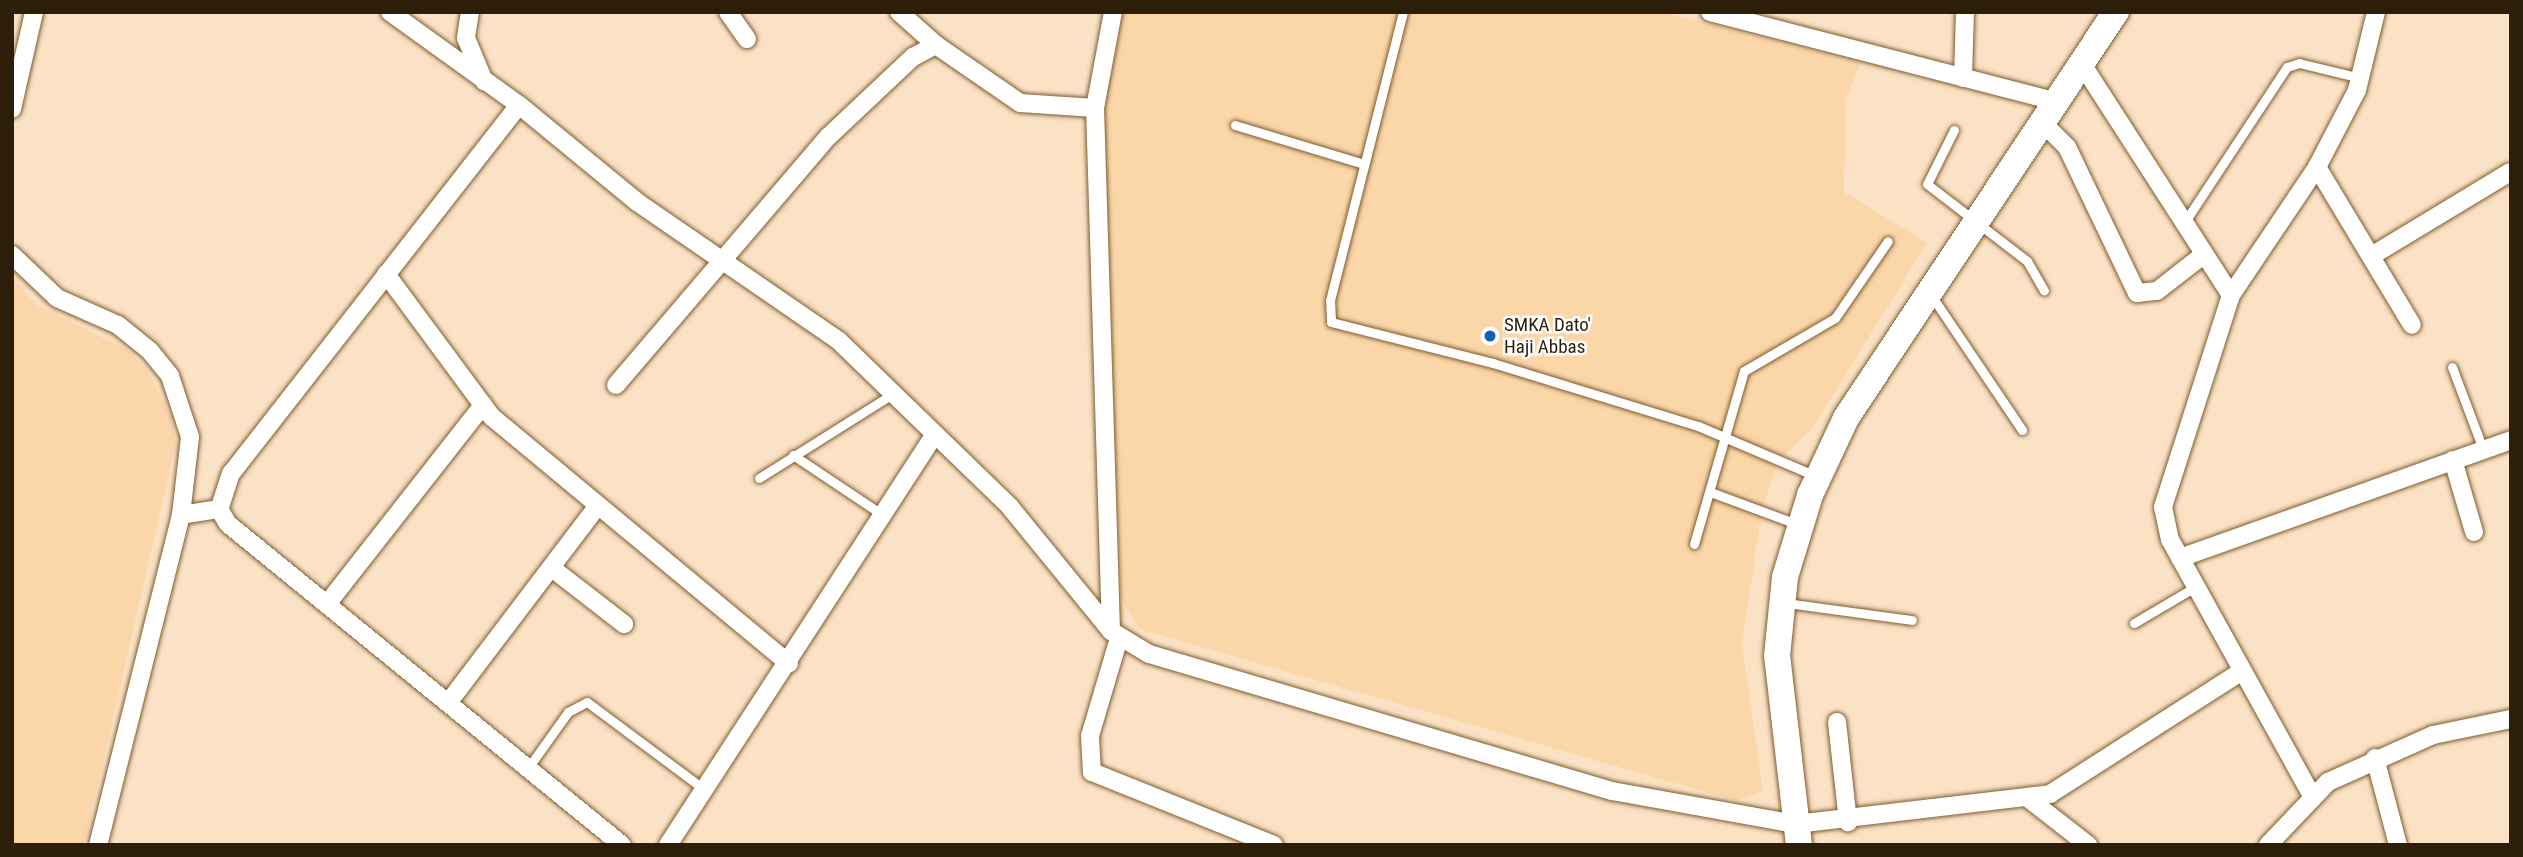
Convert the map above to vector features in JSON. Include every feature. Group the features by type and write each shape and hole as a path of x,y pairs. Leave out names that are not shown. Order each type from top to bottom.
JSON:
{"street":[{"path":"12,109 34,12"},
{"path":"390,12 519,104 637,202 824,329 894,393 1010,507 1115,634 1149,654 1612,790 1798,834 1848,822 2029,799 2067,786 2241,673"},
{"path":"470,12 466,38 484,80"},
{"path":"728,12 747,38"},
{"path":"899,12 936,45 1029,107 1095,108"},
{"path":"1113,12 1095,108 1115,634 1090,736 1092,772 1274,845"},
{"path":"1710,12 1964,78 2050,113 2137,293 2157,291 2203,256"},
{"path":"1964,78 1965,12"},
{"path":"1798,834 1777,656 1781,602 1799,524 1846,418 2116,12"},
{"path":"2311,794 2241,673 2165,530 2163,507 2231,295 2316,167 2361,78 2376,12"},
{"path":"615,385 828,137 914,57 936,45"},
{"path":"2082,64 2183,225 2231,295"},
{"path":"519,104 223,483 219,509 228,524 622,845"},
{"path":"2316,167 2373,255 2412,325"},
{"path":"2373,255 2510,172"},
{"path":"12,254 57,298 136,338 170,376 190,437 181,515 98,845"},
{"path":"386,274 483,405 597,507 789,664"},
{"path":"327,604 483,405"},
{"path":"668,845 789,664 935,434"},
{"path":"2180,558 2511,440"},
{"path":"2453,460 2474,532"},
{"path":"448,703 553,569 597,507"},
{"path":"181,515 219,509"},
{"path":"553,569 624,624"},
{"path":"2268,845 2311,794 2375,758 2433,735 2511,719"},
{"path":"1837,722 1848,822"},
{"path":"2375,758 2398,845"},
{"path":"2029,799 2088,845"}],"lane":[{"path":"1403,12 1330,300 1328,316 1338,328 1493,363 1729,441 1818,477"},
{"path":"2183,225 2287,67 2299,63 2361,78"},
{"path":"1235,125 1364,164"},
{"path":"1954,130 1927,184 1979,220 2026,261 2044,290"},
{"path":"1694,544 1729,441 1744,372 1835,318 1888,241"},
{"path":"1930,293 2022,430"},
{"path":"2452,367 2483,449"},
{"path":"759,478 894,393"},
{"path":"793,455 883,515"},
{"path":"1713,492 1799,524"},
{"path":"2134,623 2195,587"},
{"path":"1781,602 1912,620"},
{"path":"528,768 568,712 587,702 705,790"}],"shaded area":[{"name":"SMKA Dato' Haji Abbas","path":"1122,12 1662,12 1860,63 1846,100 1844,192 1927,243 1812,429 1778,461 1762,510 1742,644 1763,791 1737,801 1139,629 1121,598 1101,95"},
{"path":"12,278 37,305 126,349 147,370 171,416 176,443 84,845 12,845"}],"place":[{"name":"SMKA Dato' Haji Abbas","path":"1490,336"}]}
